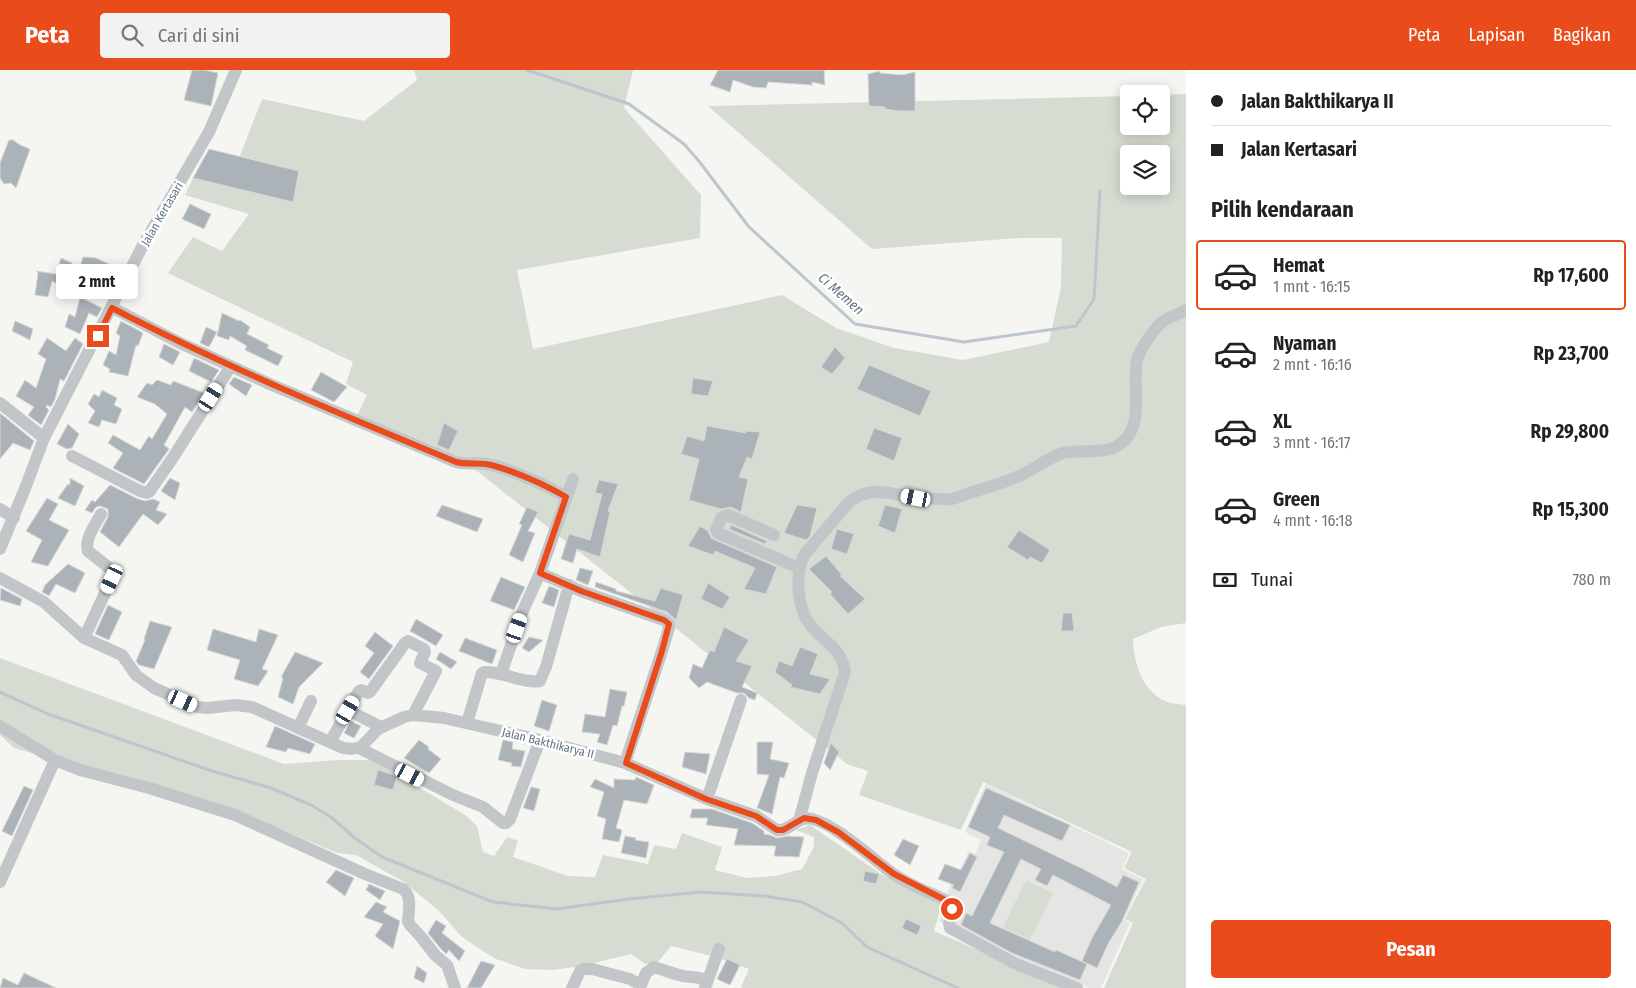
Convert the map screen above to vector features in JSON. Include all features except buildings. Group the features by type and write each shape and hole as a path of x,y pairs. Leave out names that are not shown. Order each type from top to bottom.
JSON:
{"street":[{"name":"Jalan Kertasari","path":"0,550 44,438 142,247 209,132 236,70"},
{"path":"112,308 178,342 328,409 456,462 497,467 549,487 566,497"},
{"path":"799,821 812,773 845,672 841,657 835,648 813,628 804,612 799,586 799,568 805,554 838,514 857,495 875,491 916,498 952,499 1020,476 1061,454 1077,450 1115,448 1124,441 1132,428 1136,412 1138,358 1153,333 1163,322 1186,310"},
{"path":"72,456 140,491 150,492 230,366"},
{"path":"0,403 44,438"},
{"path":"501,674 522,613 540,573 573,478"},
{"path":"0,509 14,518"},
{"path":"84,638 113,576 112,569 88,551 87,547 101,514"},
{"path":"774,535 728,515 721,518 716,530 718,533 799,568"},
{"path":"540,573 668,623 669,628 626,763"},
{"path":"0,578 44,602 84,638 122,655 136,675 148,684 197,707 247,705 346,749 359,748 453,795 483,806 501,822 506,823 510,819 540,740"},
{"path":"467,723 482,674 487,671 533,682 540,681 546,667 569,585"},
{"path":"330,742 360,690 370,692 405,643 409,641 425,649 420,663 436,671 413,715"},
{"path":"706,799 741,700"},
{"path":"298,728 311,701"},
{"path":"348,710 381,727"},
{"name":"Jalan Bakthikarya II","path":"359,748 373,732 381,727 413,715 428,716 540,740 626,763 706,799 756,816 777,830 783,830 808,818 820,822 838,832 894,874 947,901 952,909 949,927 1014,963 1077,988"},
{"path":"0,726 55,760 80,770 149,788 235,815 365,874 403,889 409,896 408,921 410,925 435,955 447,965 455,988"},
{"path":"0,882 55,760"},
{"path":"706,985 719,949"},
{"path":"572,988 580,971 592,969 630,979 641,987 646,973 654,967 683,976 704,979 706,985"}],"shaded area":[{"path":"414,70 633,70 624,108 701,195 700,238 517,270 533,349 782,295 836,328 894,348 963,360 1049,342 1061,287 1062,238 1019,238 872,249 708,106 1120,96 1120,135 1170,135 1170,95 1186,94 1186,623 1161,627 1133,639 1135,659 1147,686 1161,699 1170,703 1186,705 1186,988 1104,988 1133,923 1125,919 1146,879 1124,868 1132,852 983,782 961,830 859,795 868,771 847,764 477,471 356,418 367,395 346,384 353,362 168,273 193,237 222,251 249,214 185,195 193,178 293,202 299,171 240,156 262,99 364,121 417,80"},
{"path":"0,658 284,764 339,760 373,760 465,815 477,826 483,852 494,856 507,837 518,841 513,857 568,876 595,877 603,855 648,864 654,845 676,849 682,833 722,847 715,870 747,878 775,876 802,869 814,847 814,837 796,830 810,825 881,874 942,904 934,931 1065,988 742,988 749,969 715,957 671,946 658,962 645,964 631,954 581,966 553,970 525,969 496,959 481,950 461,936 439,911 404,882 356,855 338,853 232,810 14,748 0,735"},
{"path":"986,784 1129,853 1122,869 1143,879 1124,920 1130,923 1101,988 1089,988 979,942 939,921 947,893 969,851 975,854 981,840 965,832"},
{"path":"1026,880 1053,893 1030,940 1003,927"}],"waterway":[{"name":"Ci Memen","path":"527,70 629,104 684,144 749,227 855,324 964,342 1076,326 1094,299 1100,191"},
{"path":"0,692 48,714 212,771 271,788 311,805 331,817 355,838 382,857 493,902 557,909 700,892 764,896 802,902 842,923 867,947 958,988"}],"route":[{"path":"98,336 112,308 178,342 328,409 456,462 464,464 490,464 549,487 566,497 540,573 581,591 664,620 669,624 626,763 706,799 756,816 777,830 790,827 804,818 812,818 838,832 894,874 947,901 952,909"}]}
